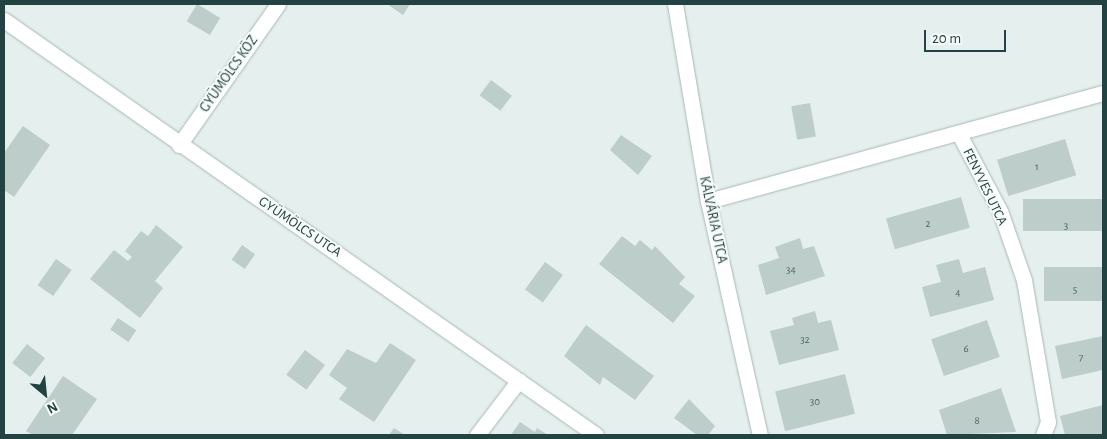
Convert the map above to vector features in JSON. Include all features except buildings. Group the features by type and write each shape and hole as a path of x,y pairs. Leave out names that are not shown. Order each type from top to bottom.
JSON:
{"street":[{"name":"GYÜMÖLCS KÖZ","path":"179,145 278,4"},
{"name":"KÁLVÁRIA UTCA","path":"675,4 708,201 760,435"},
{"name":"GYÜMÖLCS UTCA","path":"4,20 179,145 596,435"},
{"path":"959,134 1103,93"},
{"name":"FENYVES UTCA","path":"708,201 959,134 1000,211 1024,280 1048,422 1043,435"},
{"path":"477,435 519,380"}]}
